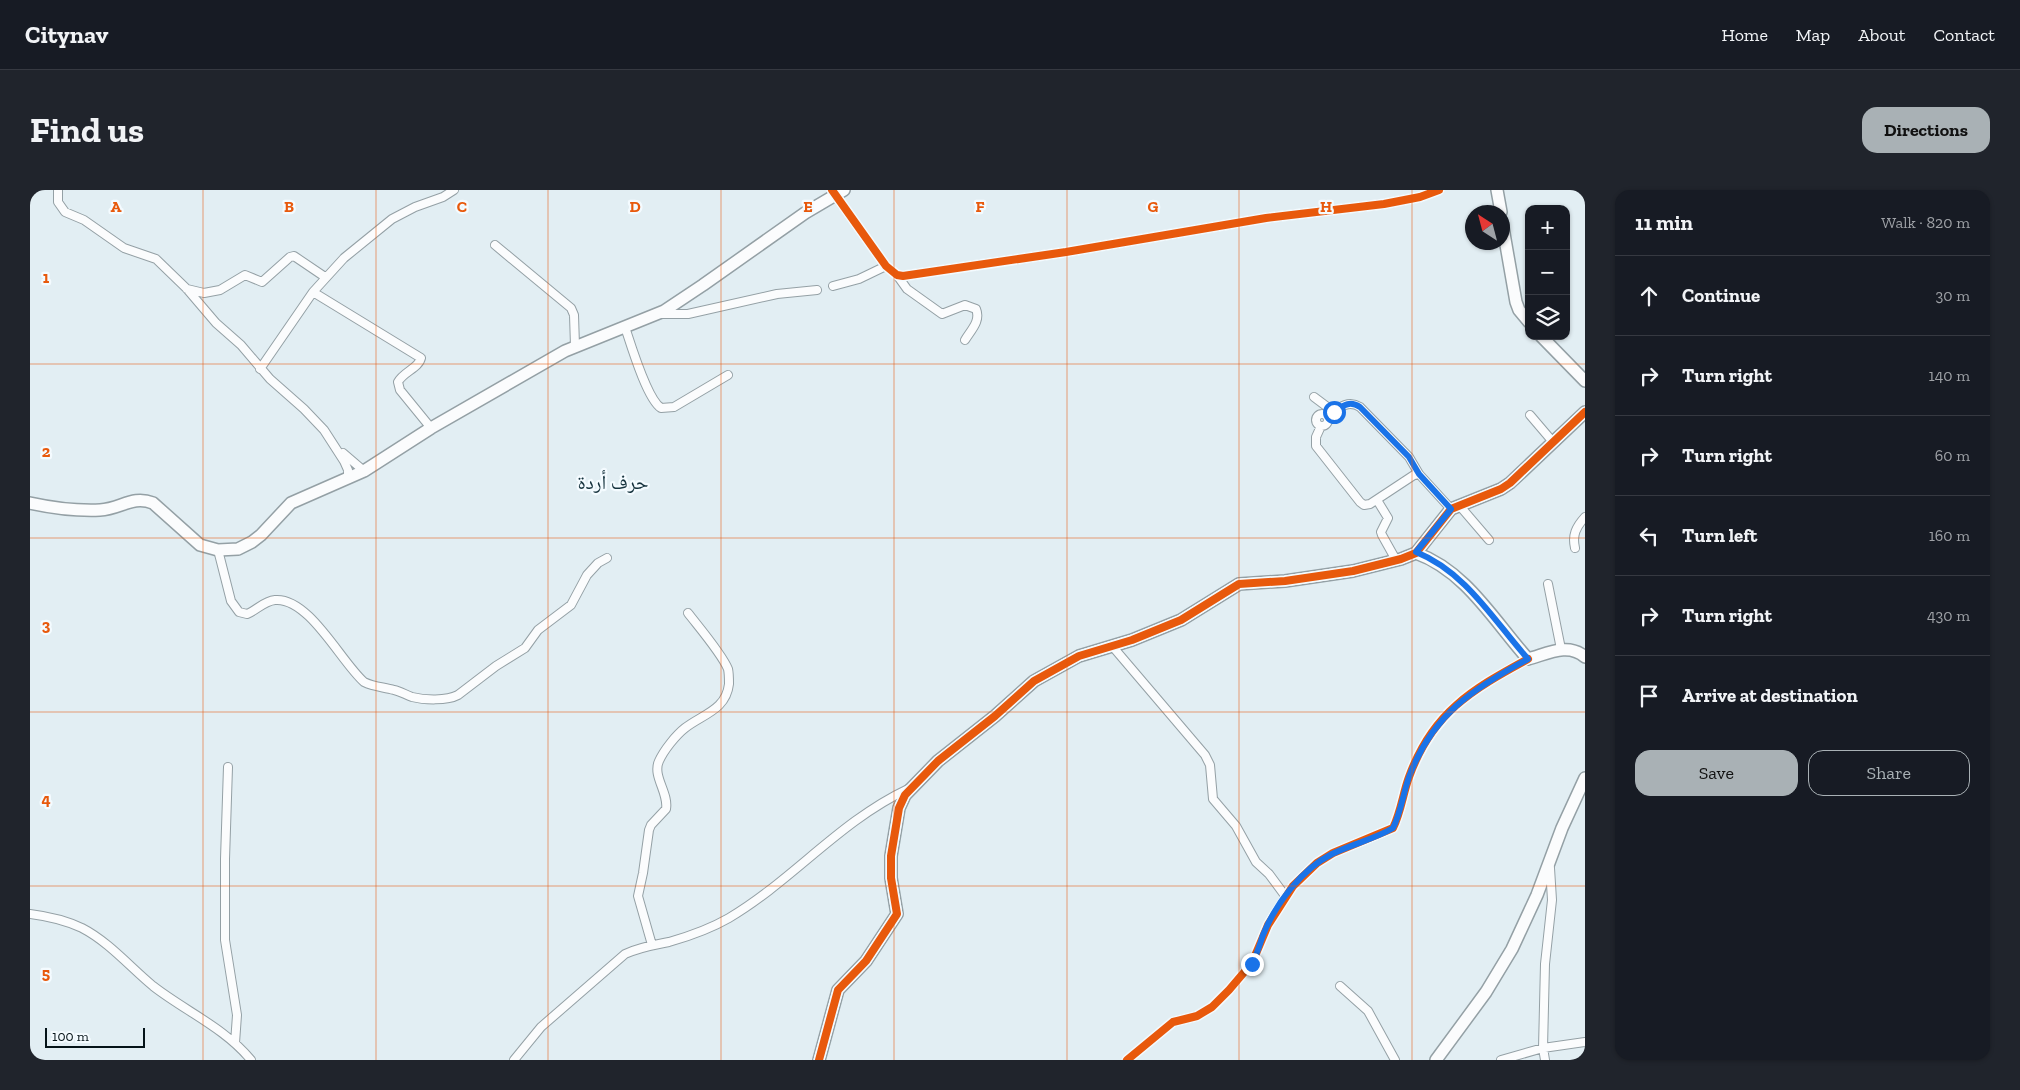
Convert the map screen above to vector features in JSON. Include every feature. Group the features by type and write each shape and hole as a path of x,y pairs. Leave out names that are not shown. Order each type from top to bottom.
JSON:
{"main road":[{"path":"1497,190 1500,205"},
{"path":"30,502 60,508 92,510 116,507 138,499 147,500 153,503 200,545 218,550 238,549 252,542 291,503 364,471 431,428 576,346 656,314 692,293 836,191"},
{"path":"1507,250 1516,302 1525,317"},
{"path":"1545,340 1585,381"},
{"path":"819,1060 838,990 866,962 897,914 891,878 891,856 899,808 910,788 938,761 995,716 1034,681 1079,656 1113,647 1181,620 1239,584 1269,583 1368,568 1416,552 1455,507 1510,483 1585,412"},
{"path":"1416,552 1438,564 1459,580 1491,613 1528,659 1561,649 1576,650 1585,657"},
{"path":"1436,1060 1499,973 1537,895 1562,828 1585,778"}],"street":[{"path":"58,190 58,202 65,212 84,220 124,248 156,259 187,289 216,323 241,345 279,389 304,409 333,442 364,471"},
{"path":"260,368 313,292 344,258 392,219 416,207 443,197 454,190"},
{"path":"896,275 909,276 1066,252 1266,218 1384,204 1420,197 1439,190"},
{"path":"836,191 886,266 907,289 942,314 965,306 976,309 979,315 965,340"},
{"path":"495,245 569,305 574,315 576,346"},
{"path":"187,289 204,293 220,290 245,275 262,282 290,257 294,256 325,278"},
{"path":"833,286 859,279 886,266"},
{"path":"656,314 688,314 777,294 817,290"},
{"path":"313,292 421,358 420,362 401,376 398,382 400,390 431,428"},
{"path":"624,328 640,370 656,403 661,408 674,407 728,375"},
{"path":"1314,397 1330,415"},
{"path":"1419,474 1414,475 1367,505 1360,502 1316,446 1316,438 1321,426 1317,424 1317,417 1321,414 1330,415 1346,404 1354,403 1360,407 1409,457 1419,474 1489,540"},
{"path":"1530,415 1553,442"},
{"path":"333,442 348,470 348,479"},
{"path":"1377,500 1388,518 1381,532 1396,560"},
{"path":"1575,548 1572,538 1584,521"},
{"path":"218,550 231,601 239,612 247,614 272,600 289,603 314,622 364,682 411,696 447,699 458,695 496,666 525,648 538,630 571,605 587,575 598,563 607,558"},
{"path":"1548,584 1561,649"},
{"path":"652,945 638,896 649,830 651,825 666,809 666,799 657,771 659,761 684,728 721,704 728,692 729,684 728,669 688,612"},
{"path":"1113,647 1205,755 1210,765 1213,799 1240,832 1256,862 1269,874 1286,897"},
{"path":"1128,1060 1173,1022 1197,1016 1212,1007 1229,990 1252,964 1268,925 1286,897 1298,880 1317,862 1393,828 1409,776 1437,724 1458,702 1476,689 1528,659"},
{"path":"228,767 224,859 225,940 237,1015 235,1043"},
{"path":"514,1060 537,1031 616,961 634,950 703,931 728,918 781,882 862,814 910,788"},
{"path":"1545,1060 1543,1048 1545,964 1552,900 1549,863"},
{"path":"30,914 82,928 154,986 235,1043 251,1060"},
{"path":"1340,986 1368,1012 1395,1060"},
{"path":"1501,1060 1543,1048 1585,1042"}],"cycle path":[{"path":"832,190 886,266 897,275 903,276 1066,252 1266,218 1384,204 1420,197 1439,190"},
{"path":"819,1060 838,990 866,961 897,914 891,878 891,856 899,808 905,795 938,761 995,716 1034,681 1079,656 1132,640 1181,620 1239,584 1285,581 1353,571 1401,559 1416,553 1451,509 1501,489 1510,483 1585,412"},
{"path":"1127,1060 1173,1022 1197,1016 1212,1007 1229,990 1252,963 1268,925 1293,886 1317,863 1333,853 1393,828 1409,777 1418,755 1429,736 1442,720 1471,693 1528,659"}],"district":[{"name":"حرف أردة","path":"613,482"}],"route":[{"path":"1252,964 1272,917 1293,886 1306,872 1317,862 1333,853 1393,828 1409,776 1433,729 1441,719 1458,702 1476,689 1528,659 1491,613 1472,593 1452,574 1428,557 1416,552 1451,509 1419,474 1409,457 1360,407 1354,403 1346,404 1334,412"}]}
